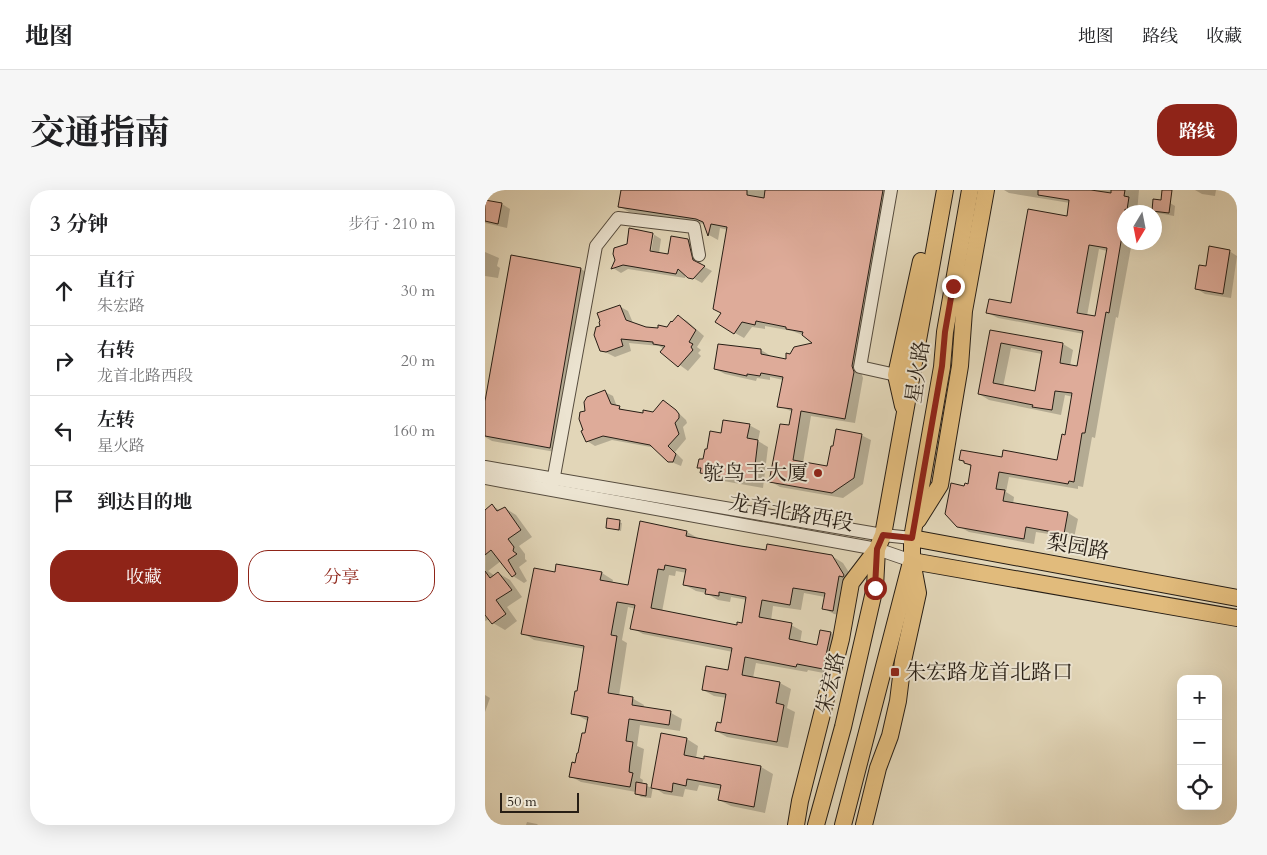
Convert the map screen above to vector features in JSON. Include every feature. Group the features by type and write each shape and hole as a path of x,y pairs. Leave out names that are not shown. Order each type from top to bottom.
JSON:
{"main road":[{"path":"905,414 896,375 901,346 918,278 934,190"},
{"name":"星火路","path":"880,542 945,190"},
{"name":"星火路","path":"912,561 913,532 970,190"},
{"path":"913,532 940,485 960,366 960,345 964,311 985,190"},
{"path":"953,286 960,345"},
{"name":"梨园路","path":"913,532 1237,598"},
{"path":"796,825 800,801 841,640 851,583 880,542"},
{"name":"朱宏路","path":"817,825 843,727 875,588 880,542"},
{"path":"843,825 912,561"},
{"path":"864,825 878,768 890,736 898,701 903,661 918,593 912,561"},
{"name":"梨园路","path":"912,561 1237,618"}],"street":[{"path":"891,190 860,367 896,375"},
{"path":"553,484 596,246 618,218 694,228 699,255"},
{"name":"龙首北路西段","path":"485,467 553,484 880,542 912,561"},
{"name":"龙首北路西段","path":"485,478 553,484"},
{"name":"龙首北路西段","path":"880,542 913,532"}],"building":[{"path":"621,190 747,190 747,195 764,198 765,190 883,190 852,366 854,372 845,419 801,411 793,460 827,466 836,429 862,434 854,478 832,493 769,482 780,424 789,425 792,409 777,407 783,377 761,373 760,376 747,374 747,376 714,369 718,344 761,349 761,354 786,359 786,353 790,354 794,347 812,343 802,335 803,332 786,329 786,327 756,321 755,325 742,322 734,334 715,322 721,313 713,309 727,227 711,224 708,236 703,222 696,219 618,207"},
{"path":"1038,190 1091,190 1111,193 1111,190 1125,190 1124,196 1129,197 1128,205 1117,205 1117,250 1120,250 1109,313 1106,312 1085,433 1082,433 1074,482 1069,481 1068,484 999,472 996,489 1005,490 1003,501 1068,512 1064,534 1026,527 1024,539 957,527 945,514 951,483 964,486 965,483 968,484 971,465 959,460 961,450 1002,457 1003,450 1057,460 1062,434 1065,435 1072,393 1055,391 1052,410 978,394 990,330 1063,343 1060,363 1077,366 1083,331 986,313 989,299 1011,303 1028,209 1067,216 1069,200 1038,195","holes":["1089,245 1107,248 1095,316 1077,313","1001,343 1042,351 1035,391 993,383"]},
{"path":"1162,190 1172,190 1169,213 1162,212 1162,205 1152,205 1153,199 1161,200"},
{"path":"485,200 502,203 498,224 485,221"},
{"path":"629,228 653,233 650,251 668,254 671,236 688,239 693,260 705,266 693,279 688,278 678,269 676,274 623,265 611,269 615,260 614,248 627,244"},
{"path":"1209,246 1230,250 1223,294 1195,289 1199,265 1206,266"},
{"path":"511,255 581,268 550,448 485,436 485,401"},
{"path":"620,305 626,320 646,327 658,328 658,325 667,327 678,315 696,330 689,342 693,344 691,347 693,350 678,367 660,352 665,346 653,344 653,342 621,339 623,346 606,352 600,351 594,335 596,327 600,326 597,313"},
{"path":"605,390 611,404 620,406 619,409 643,413 643,410 653,412 663,400 676,410 679,418 675,423 679,434 668,446 676,454 673,462 668,462 650,445 603,436 586,442 581,431 583,430 579,419 580,412 585,411 584,402 587,397"},
{"path":"723,420 750,424 747,438 758,440 753,482 700,473 701,468 697,468 699,459 703,459 705,449 707,449 710,431 721,433"},
{"path":"492,504 497,511 505,507 521,530 508,539 514,547 513,551 517,554 508,560 516,574 512,577 491,550 485,555 485,510"},
{"path":"607,518 620,520 619,530 606,528"},
{"path":"640,521 687,531 686,536 741,546 766,550 767,544 832,555 844,575 843,577 839,576 833,611 822,609 825,593 793,588 790,605 762,600 759,617 792,623 789,639 817,645 820,630 831,632 823,669 797,664 796,667 745,657 742,675 780,682 776,703 784,705 777,742 715,731 717,722 721,723 726,694 702,690 706,666 728,670 732,648 630,629 635,605 617,602 611,635 617,636 608,693 633,697 632,705 671,711 669,725 629,719 626,741 633,742 629,772 633,773 630,787 569,777 572,762 575,763 578,753 582,733 585,733 588,717 571,714 575,691 577,691 584,646 521,634 534,568 555,572 556,564 602,572 600,580 628,585","holes":["665,565 686,569 683,585 706,589 705,594 719,596 719,592 746,597 742,623 737,622 737,625 651,608 658,569 664,570"]},
{"path":"485,571 490,578 498,572 512,590 496,600 506,614 492,624 485,615"},
{"path":"661,733 687,738 684,755 704,759 704,756 761,766 754,807 718,800 721,785 687,779 686,786 673,783 672,792 651,788"},
{"path":"636,782 647,784 646,796 635,794"}],"place":[{"name":"鸵鸟王大厦","path":"818,473"},
{"name":"朱宏路龙首北路口","path":"895,672"}],"route":[{"path":"875,588 877,549 883,535 912,538 942,366 945,332 953,286"}]}
